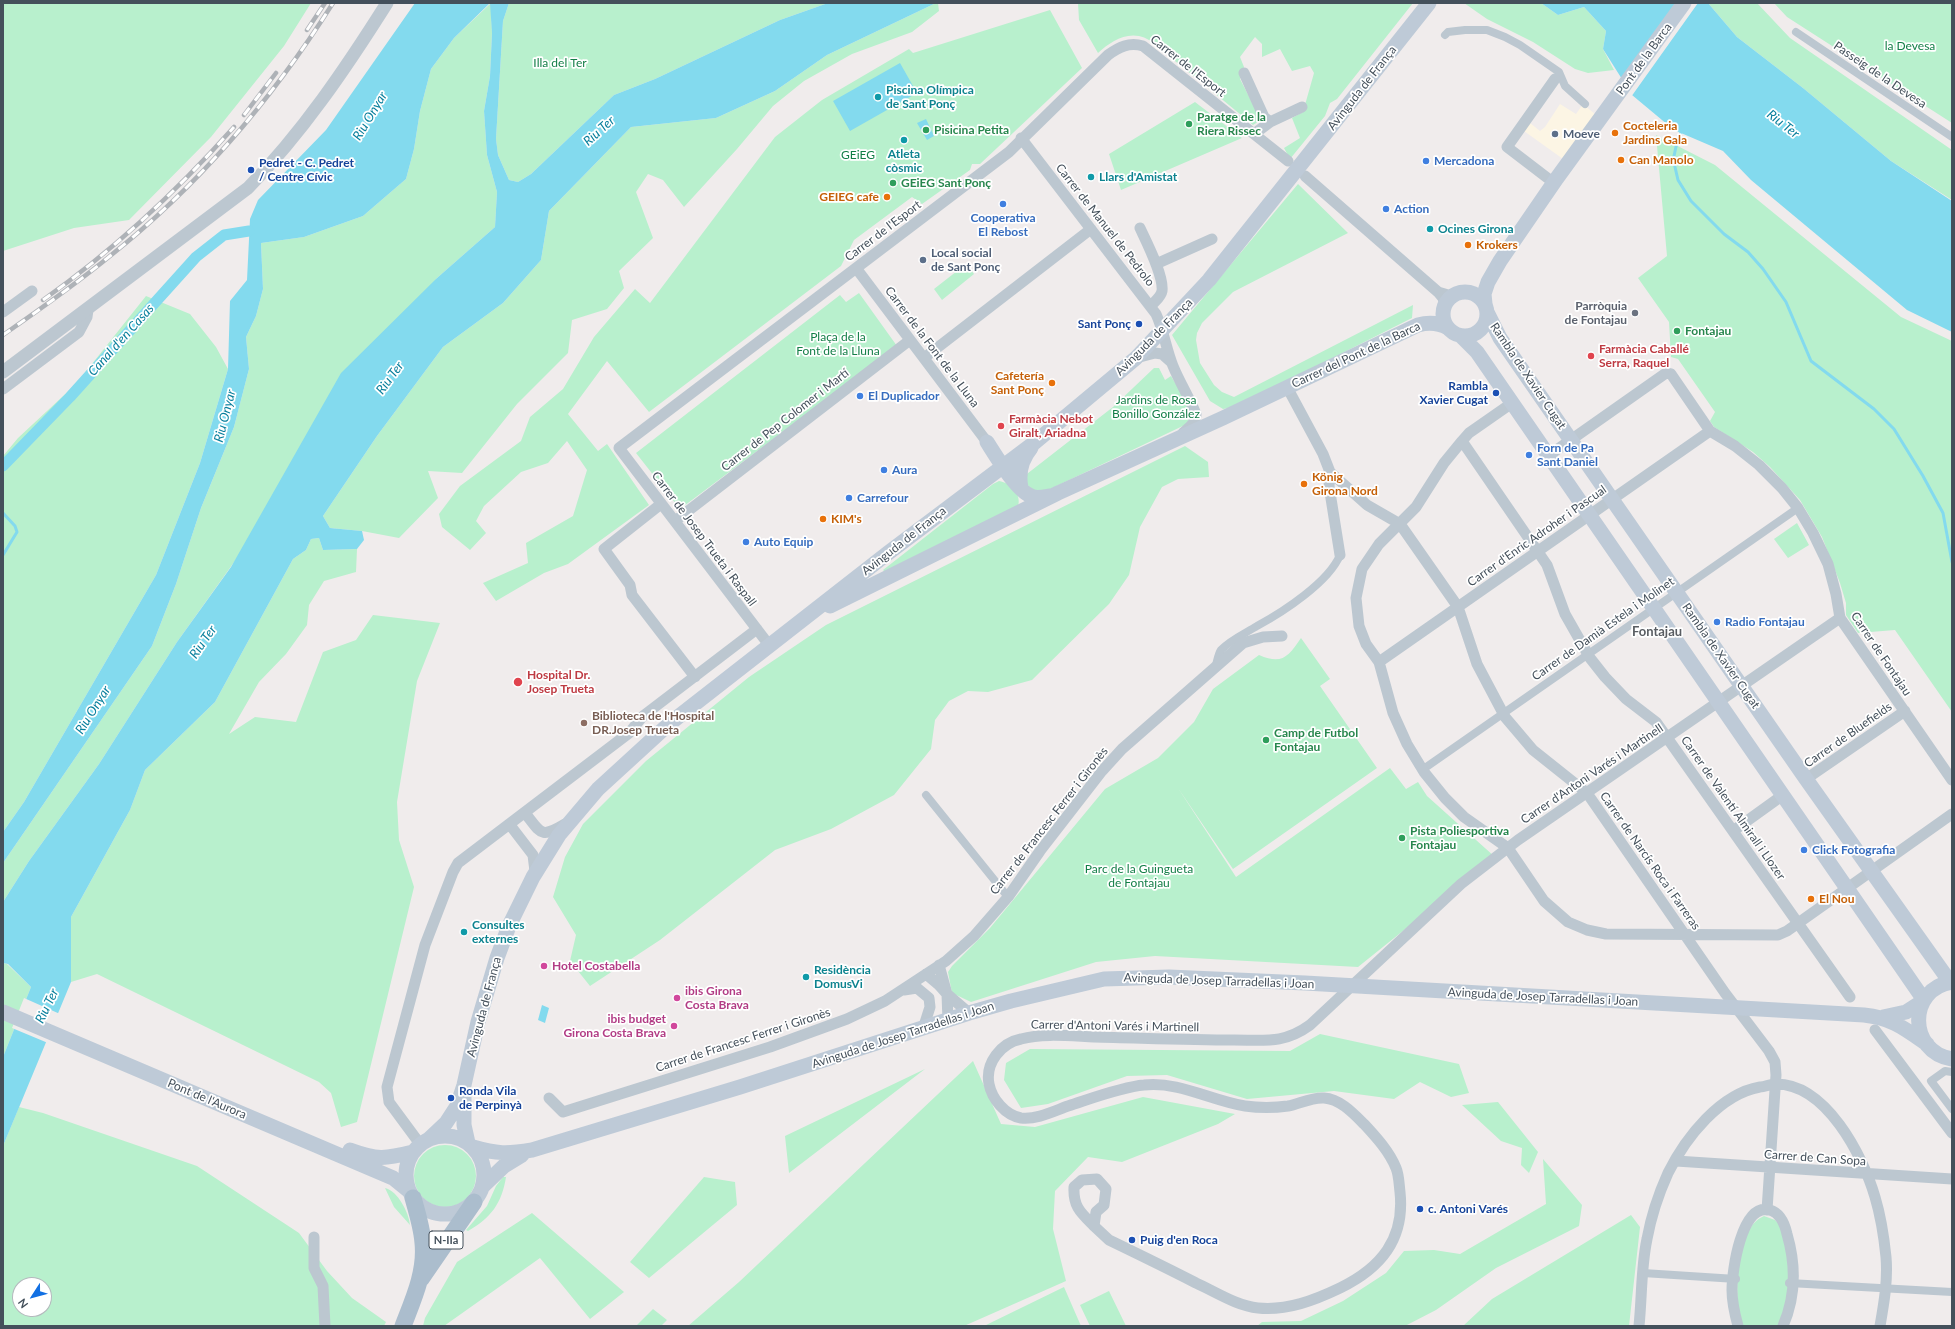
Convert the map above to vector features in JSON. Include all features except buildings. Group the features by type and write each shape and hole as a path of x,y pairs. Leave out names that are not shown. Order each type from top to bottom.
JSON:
{"main road":[{"name":"Pont de la Barca","path":"1554,183 1684,3"},
{"name":"Avinguda de França","path":"421,1145 451,1116 464,1085 478,1022 497,958 509,926 535,871 559,835 598,789 669,724 769,645 1002,466 1034,444 1136,358 1209,280 1428,4"},
{"path":"1461,336 1473,335 1482,328 1485,323 1486,308 1484,294 1492,272 1554,183"},
{"path":"1448,328 1444,317 1450,300 1460,292 1472,293 1482,299 1486,308"},
{"name":"Rambla de Xavier Cugat","path":"1486,308 1500,338 1806,780 1951,982"},
{"name":"Carrer del Pont de la Barca","path":"1287,387 1418,325 1431,323 1441,324 1448,328"},
{"name":"N-IIa","path":"1448,328 1461,336"},
{"path":"1461,336 1473,348 1512,403 1924,1000 1920,1009 1918,1022 1921,1034 1927,1044"},
{"name":"N-IIa","path":"1175,440 1287,387"},
{"name":"Avinguda de França","path":"801,621 1058,493 1175,440"},
{"path":"987,442 1007,450 1015,451 1034,444"},
{"path":"987,442 1002,466 1020,488 1032,497 1043,497 1058,493"},
{"path":"1020,488 1019,471 1023,460 1034,444"},
{"name":"Avinguda de Josep Tarradellas i Joan","path":"470,1145 491,1153 506,1154 532,1150 642,1118 969,1013 1076,985 1115,978 1212,979 1738,1008 1879,1024 1897,1023 1927,1044 1935,1052 1952,1059"},
{"name":"Avinguda de Josep Tarradellas i Joan","path":"1879,1024 1906,1012 1924,1000 1934,988 1951,982"},
{"name":"Pont de l'Aurora","path":"3,1004 333,1148 393,1178 411,1194"},
{"name":"Pont de l'Aurora","path":"3,1012 333,1148 368,1157 390,1158 421,1145"},
{"name":"Avinguda de França","path":"464,1085 464,1125 470,1145"},
{"path":"421,1145 439,1136 449,1136 459,1138 470,1145"},
{"name":"N-IIa","path":"420,1280 424,1242 406,1170 421,1145"},
{"name":"N-IIa","path":"403,1326 420,1280 478,1194 484,1178 483,1163 470,1145"},
{"name":"Avinguda de Josep Tarradellas i Joan","path":"478,1194 504,1166 532,1150"},
{"name":"N-IIa","path":"411,1194 424,1209 434,1213 445,1214 461,1211 478,1194"}],"street":[{"path":"3,372 234,200 258,178 338,78 387,3"},
{"path":"1445,35 1448,32 1487,30 1520,45 1559,72 1558,78 1507,147 1554,183"},
{"name":"Passeig de la Devesa","path":"1796,32 1952,137"},
{"name":"Carrer de l'Esport","path":"619,448 1009,152 1021,138 1108,55 1119,47 1137,44 1143,46 1288,161"},
{"path":"1244,73 1264,117 1270,122"},
{"path":"1558,78 1585,104"},
{"path":"1254,134 1270,122 1302,107"},
{"name":"Carrer de Manuel de Pedrolo","path":"1021,138 1151,306 1163,329 1164,341 1171,362 1192,403 1196,419 1192,425 1175,440"},
{"path":"1305,176 1438,292 1448,295 1450,300"},
{"path":"1140,228 1156,264 1162,292 1160,297 1151,306"},
{"path":"924,358 1091,229"},
{"path":"1156,264 1212,239"},
{"name":"Carrer de la Font de la Lluna","path":"856,268 987,442"},
{"path":"3,312 32,291"},
{"path":"3,389 79,332 88,310"},
{"name":"Carrer de Pep Colomer i Martí","path":"675,521 910,340"},
{"path":"1136,358 1162,354 1171,362"},
{"name":"Carrer de Fontajau","path":"1571,439 1666,373 1671,374 1710,431 1735,446 1759,465 1782,488 1798,508 1813,533 1828,564 1836,594 1840,618 1901,714 1952,780"},
{"path":"1215,668 1221,650 1240,636 1299,601 1333,567 1340,555 1329,486 1330,472 1323,454 1287,387"},
{"path":"1512,403 1469,433 1444,464 1426,493 1400,524 1372,552 1362,569 1357,588 1356,608 1359,626 1366,644 1379,662 1393,713 1407,744 1422,770 1445,798 1464,817 1508,848 1544,901 1559,916 1577,927 1606,934 1770,936 1783,933 1872,872 1952,814"},
{"name":"Carrer d'Enric Adroher i Pascual","path":"1379,662 1710,431"},
{"name":"Rambla de Xavier Cugat","path":"1548,456 1571,439"},
{"name":"Carrer de Valentí Almirall i Llozer","path":"1462,441 1550,570 1565,614 1587,654 1617,690 1656,722 1850,997"},
{"name":"Carrer de Josep Trueta i Raspall","path":"619,448 769,645"},
{"path":"1330,472 1367,505 1400,524"},
{"path":"661,504 604,549 630,585 632,595 695,677"},
{"name":"Carrer de Damià Estela i Molinet","path":"1422,770 1798,508"},
{"name":"Carrer de Narcís Roca i Farreras","path":"1400,524 1458,607 1476,664 1502,714 1533,750 1587,793 1773,1058 1776,1075 1767,1210"},
{"name":"Carrer d'Antoni Varés i Martinell","path":"1094,1226 1109,1240 1231,1300 1257,1308 1277,1308 1304,1303 1351,1282 1364,1274 1388,1250 1398,1231 1401,1215 1397,1170 1387,1151 1354,1114 1338,1102 1322,1098 1269,1108 1244,1106 1198,1092 1145,1084 1095,1097 1038,1116 1025,1118 1014,1116 1002,1107 993,1095 988,1080 988,1070 991,1063 999,1050 1012,1041 1029,1037 1064,1036 1195,1040 1288,1038 1310,1026 1461,884 1495,857 1840,618"},
{"path":"421,1145 389,1102 387,1087 429,931 452,872 458,864 629,733 643,716 757,629"},
{"name":"Carrer de Francesc Ferrer i Gironès","path":"550,1098 563,1112 770,1047 847,1019 885,1001 946,961 974,936 1008,897 1040,851 1102,771 1122,749 1243,643 1263,638 1282,636"},
{"name":"Carrer de Bluefields","path":"1806,780 1901,714"},
{"path":"926,795 1008,897"},
{"path":"1733,831 1783,795"},
{"path":"525,813 539,831 544,833 549,833 570,821"},
{"path":"510,825 533,855 535,871"},
{"path":"1495,857 1506,856 1515,859"},
{"path":"939,965 947,994 948,1021"},
{"path":"926,974 969,1013"},
{"path":"923,1029 930,1007 926,974"},
{"path":"902,990 917,988 929,998 948,1021"},
{"path":"1879,1024 1952,1133"},
{"path":"1952,1072 1945,1072 1931,1081 1952,1109"},
{"path":"1639,1326 1646,1240 1669,1172 1701,1125 1722,1104 1746,1091 1775,1084 1805,1092 1820,1102 1829,1111 1848,1138 1866,1174 1875,1197 1882,1224 1886,1259 1885,1288 1880,1326"},
{"name":"Carrer de Can Sopa","path":"1676,1161 1952,1179"},
{"path":"1738,1326 1733,1302 1736,1252 1749,1221 1759,1212 1767,1210 1772,1210 1778,1215 1785,1225 1792,1251 1788,1311 1783,1326"},
{"path":"314,1237 314,1268 323,1286 325,1326"},
{"path":"1643,1273 1734,1278"},
{"path":"1791,1283 1952,1292"}],"shaded area":[{"name":"Moeve","path":"1560,104 1576,114 1583,104 1596,115 1563,159 1524,131 1530,123 1540,131 1545,127"}],"green space":[{"path":"3,3 311,3 284,46 211,137 129,220 74,228 3,251"},
{"path":"491,3 492,33 490,76 484,111 487,155 497,192 495,227 437,278 177,642 99,764 29,861 3,902 3,863 152,646 176,584 201,508 234,427 249,369 246,337 256,316 263,289 261,243 304,237 363,216 406,179 414,149 420,111 431,69 454,38"},
{"name":"Illa del Ter","path":"509,3 828,3 780,20 655,79 614,95 531,174 518,182 509,180 498,155 496,139 503,21"},
{"path":"938,3 939,11 912,32 852,54 804,81 773,106 737,149 684,207 663,180 648,174 636,192 653,238 619,271 624,288 607,309 572,320 568,353 517,404 462,473 428,471 438,498 399,538 362,531 330,528 323,516 377,436 443,347 503,303 541,260 549,211 631,127 716,118 775,91 827,55"},
{"path":"1078,3 1413,3 1337,99 1330,103 1325,116 1290,159 1284,148 1300,138 1292,118 1303,112 1314,73 1310,66 1292,71 1280,49 1262,57 1262,44 1255,37 1240,57 1244,67 1240,79 1261,120 1253,125 1149,40 1133,35 1122,37 1112,42 1098,53 1079,20"},
{"path":"1464,3 1541,3 1558,15 1584,7 1606,31 1603,49 1614,70 1588,73 1575,69 1533,42 1487,19"},
{"path":"1708,3 1757,3 1790,38 1952,150 1952,200 1891,161 1803,88 1737,37"},
{"name":"la Devesa","path":"1774,3 1952,3 1952,123 1787,17"},
{"name":"GEiEG","path":"1050,10 1082,68 980,164 972,164 970,170 922,204 912,197 854,240 841,266 649,412 607,361 568,414 598,451 607,444 649,505 568,564 544,573 496,601 483,583 528,563 526,543 573,516 587,470 567,441 548,463 521,472 484,506 476,521 486,533 470,550 442,527 439,514 460,486 521,441 530,417 563,389 594,337 635,289 650,303 775,137 822,100 909,49 913,53"},
{"path":"1195,102 1242,138 1121,190 1109,154"},
{"path":"1656,135 1715,165 1901,317 1952,341 1952,712 1895,630 1858,633 1846,615 1846,603 1840,583 1822,537 1800,500 1770,467 1753,452 1714,427 1710,421 1715,412 1678,359 1671,357 1669,322 1638,278 1667,256"},
{"path":"1298,184 1348,233 1233,292 1202,323 1197,333 1196,340 1200,363 1214,385 1222,392 1234,397 1413,305 1412,318 1235,407 1223,409 1210,401 1172,335"},
{"path":"966,264 974,274 942,300 934,289"},
{"name":"Plaça de la Font de la Lluna","path":"859,293 897,346 680,509 636,453 840,295 846,302"},
{"path":"146,296 190,314 216,347 228,369 200,463 156,575 24,802 3,832 3,456 18,438 76,384"},
{"name":"Jardins de Rosa Bonillo González","path":"1154,368 1159,368 1165,380 1171,376 1182,393 1188,405 1189,418 1187,424 1044,492 1033,490 1027,484 1023,477 1113,407"},
{"path":"1185,446 1208,462 1209,477 1178,479 1162,487 1140,527 1129,575 1109,604 1032,680 988,692 968,691 949,701 935,720 931,749 894,795 831,829 775,850 660,940 590,986 570,961 576,935 553,897 565,857 583,824 646,761 749,677 826,625"},
{"path":"999,481 1008,484 1017,494 1019,502 1018,507 885,572 883,570 993,484"},
{"path":"1797,523 1809,545 1788,558 1774,539"},
{"path":"319,538 323,550 357,549 356,572 324,581 309,605 307,625 286,654 259,682 229,734 255,717 296,722 323,652 356,640 373,615 440,623 417,681 397,802 399,840 414,887 357,1122 341,1127 331,1093 319,1082 97,974 71,982 71,917 130,810 145,770 215,702 293,559 306,550 311,539"},
{"name":"Parc de la Guingueta de Fontajau","path":"1301,638 1330,679 1320,686 1377,768 1233,869 1178,788 1236,877 1390,768 1406,789 1418,782 1427,796 1495,857 1358,967 1155,956 1096,962 971,1002 952,993 948,972 952,966 990,928 1105,789 1158,758 1194,722 1213,689 1259,655 1273,659 1284,657 1292,650"},
{"path":"3,963 7,964 31,987 3,1057"},
{"path":"1320,1034 1459,1064 1469,1093 1451,1097 1420,1082 1394,1099 1334,1091 1247,1099 1167,1075 1127,1076 1048,1104 1021,1108 1004,1080 1006,1063 1030,1049 1290,1051"},
{"path":"973,1061 1001,1124 1035,1127 1143,1097 1235,1114 1218,1124 1122,1162 1088,1157 1055,1191 1053,1229 1066,1281 964,1326 688,1326 739,1282"},
{"path":"925,1069 789,1173 785,1136"},
{"path":"1498,1102 1538,1152 1529,1173 1521,1165 1522,1148 1501,1141 1462,1105"},
{"path":"19,1107 43,1113 197,1166 299,1233 327,1271 352,1298 386,1322 384,1326 3,1326 3,1146"},
{"path":"439,1145 451,1145 467,1154 474,1164 476,1176 474,1188 467,1198 451,1207 439,1207 428,1202 419,1193 414,1182 414,1170 419,1159 428,1150"},
{"path":"1543,1159 1582,1205 1579,1226 1496,1268 1436,1310 1405,1326 1257,1326 1262,1322 1301,1321 1343,1301 1386,1273 1404,1251 1434,1250 1460,1254 1546,1204"},
{"path":"503,1177 506,1177 502,1195 494,1209 483,1221 468,1231 466,1230 487,1206 496,1186"},
{"path":"704,1177 735,1182 737,1205 649,1278 630,1262"},
{"path":"385,1188 394,1193 402,1203 408,1215 410,1225 394,1207"},
{"path":"532,1213 624,1292 590,1319 540,1258 444,1326 423,1326 425,1318 457,1262"},
{"path":"1631,1215 1640,1227 1629,1326 1463,1326 1492,1299"},
{"path":"1764,1216 1775,1220 1780,1225 1790,1260 1789,1291 1779,1326 1741,1326 1737,1282 1742,1249 1746,1235 1754,1223"},
{"path":"1064,1287 1081,1326 984,1326"},
{"path":"1109,1291 1126,1326 1090,1326 1080,1305"},
{"path":"653,1309 667,1320 661,1326 636,1326"}],"water":[{"name":"Riu Onyar","path":"415,3 490,3 454,38 431,69 420,111 414,149 406,179 363,216 304,237 261,243 263,289 256,316 246,337 249,369 234,427 201,508 176,584 152,646 3,863 3,832 24,802 156,575 200,463 228,369 230,301 247,280 250,219 258,200 326,130"},
{"name":"Riu Ter","path":"490,3 509,3 503,21 496,139 498,155 509,180 518,182 531,174 614,95 655,79 780,20 828,3 936,3 827,55 775,91 716,118 631,127 549,211 541,260 503,303 443,347 377,436 323,516 330,528 362,531 364,540 357,549 323,550 319,538 311,539 306,550 293,559 215,702 145,770 130,810 71,917 71,982 3,1146 3,1057 31,987 8,964 3,963 3,902 29,861 99,764 177,642 231,567 341,373 437,278 495,227 497,192 487,155 484,111 490,76 492,33"},
{"name":"Riu Ter","path":"1541,3 1708,3 1737,37 1803,88 1891,161 1952,201 1952,332 1907,310 1751,180 1723,151 1674,130 1632,95 1603,49 1606,31 1584,7 1558,15"},
{"path":"900,63 917,93 850,131 833,101"},
{"name":"Pisicina Petita","path":"926,119 934,136 927,140 917,123"},
{"path":"542,1005 549,1008 545,1023 538,1020"}],"pier":[{"path":"1679,3 1698,3 1631,97 1621,83"},
{"path":"24,998 60,1014 48,1043 12,1028"}],"waterway":[{"path":"1682,130 1677,142 1674,156 1675,167 1678,180 1691,201 1724,234 1748,252 1763,269 1786,302 1811,361 1874,409 1894,429 1923,476 1943,513 1952,562"},
{"name":"Canal d'en Casas","path":"3,466 70,397 196,257 224,235 249,231"},
{"path":"3,513 15,526 17,532 3,555"}],"railway":[{"path":"307,30 325,3"},
{"path":"3,335 57,297 97,266 174,200 232,139 259,106 285,73 333,3"},
{"path":"244,115 276,73"},
{"path":"43,300 95,261 144,219 190,174 234,127"}],"place":[{"name":"Piscina Olímpica de Sant Ponç","path":"878,97"},
{"name":"Paratge de la Riera Rissec","path":"1189,124"},
{"name":"Pisicina Petita","path":"926,130"},
{"name":"Cocteleria Jardins Gala","path":"1615,133"},
{"name":"Moeve","path":"1555,134"},
{"name":"Atleta còsmic","path":"904,140"},
{"name":"Can Manolo","path":"1621,160"},
{"name":"Mercadona","path":"1426,161"},
{"name":"Pedret - C. Pedret / Centre Cívic","path":"251,170"},
{"name":"Llars d'Amistat","path":"1091,177"},
{"name":"GEiEG Sant Ponç","path":"893,183"},
{"name":"GEIEG cafe","path":"887,197"},
{"name":"Cooperativa El Rebost","path":"1003,204"},
{"name":"Action","path":"1386,209"},
{"name":"Ocines Girona","path":"1430,229"},
{"name":"Krokers","path":"1468,245"},
{"name":"Local social de Sant Ponç","path":"923,260"},
{"name":"Parròquia de Fontajau","path":"1635,313"},
{"name":"Sant Ponç","path":"1139,324"},
{"name":"Fontajau","path":"1677,331"},
{"name":"Farmàcia Caballé Serra, Raquel","path":"1591,356"},
{"name":"Cafetería Sant Ponç","path":"1052,383"},
{"name":"Rambla Xavier Cugat","path":"1496,393"},
{"name":"El Duplicador","path":"860,396"},
{"name":"Farmàcia Nebot Giralt, Ariadna","path":"1001,426"},
{"name":"Forn de Pa Sant Daniel","path":"1529,455"},
{"name":"Aura","path":"884,470"},
{"name":"König Girona Nord","path":"1304,484"},
{"name":"Carrefour","path":"849,498"},
{"name":"KIM's","path":"823,519"},
{"name":"Auto Equip","path":"746,542"},
{"name":"Radio Fontajau","path":"1717,622"},
{"name":"Hospital Dr. Josep Trueta","path":"518,682"},
{"name":"Biblioteca de l'Hospital DR.Josep Trueta","path":"584,723"},
{"name":"Camp de Futbol Fontajau","path":"1266,740"},
{"name":"Pista Poliesportiva Fontajau","path":"1402,838"},
{"name":"Click Fotografia","path":"1804,850"},
{"name":"El Nou","path":"1811,899"},
{"name":"Consultes externes","path":"464,932"},
{"name":"Hotel Costabella","path":"544,966"},
{"name":"Residència DomusVi","path":"806,977"},
{"name":"ibis Girona Costa Brava","path":"677,998"},
{"name":"ibis budget Girona Costa Brava","path":"674,1026"},
{"name":"Ronda Vila de Perpinyà","path":"451,1098"},
{"name":"c. Antoni Varés","path":"1420,1209"},
{"name":"Puig d'en Roca","path":"1132,1240"}],"district":[{"name":"Fontajau","path":"1657,632"}]}
